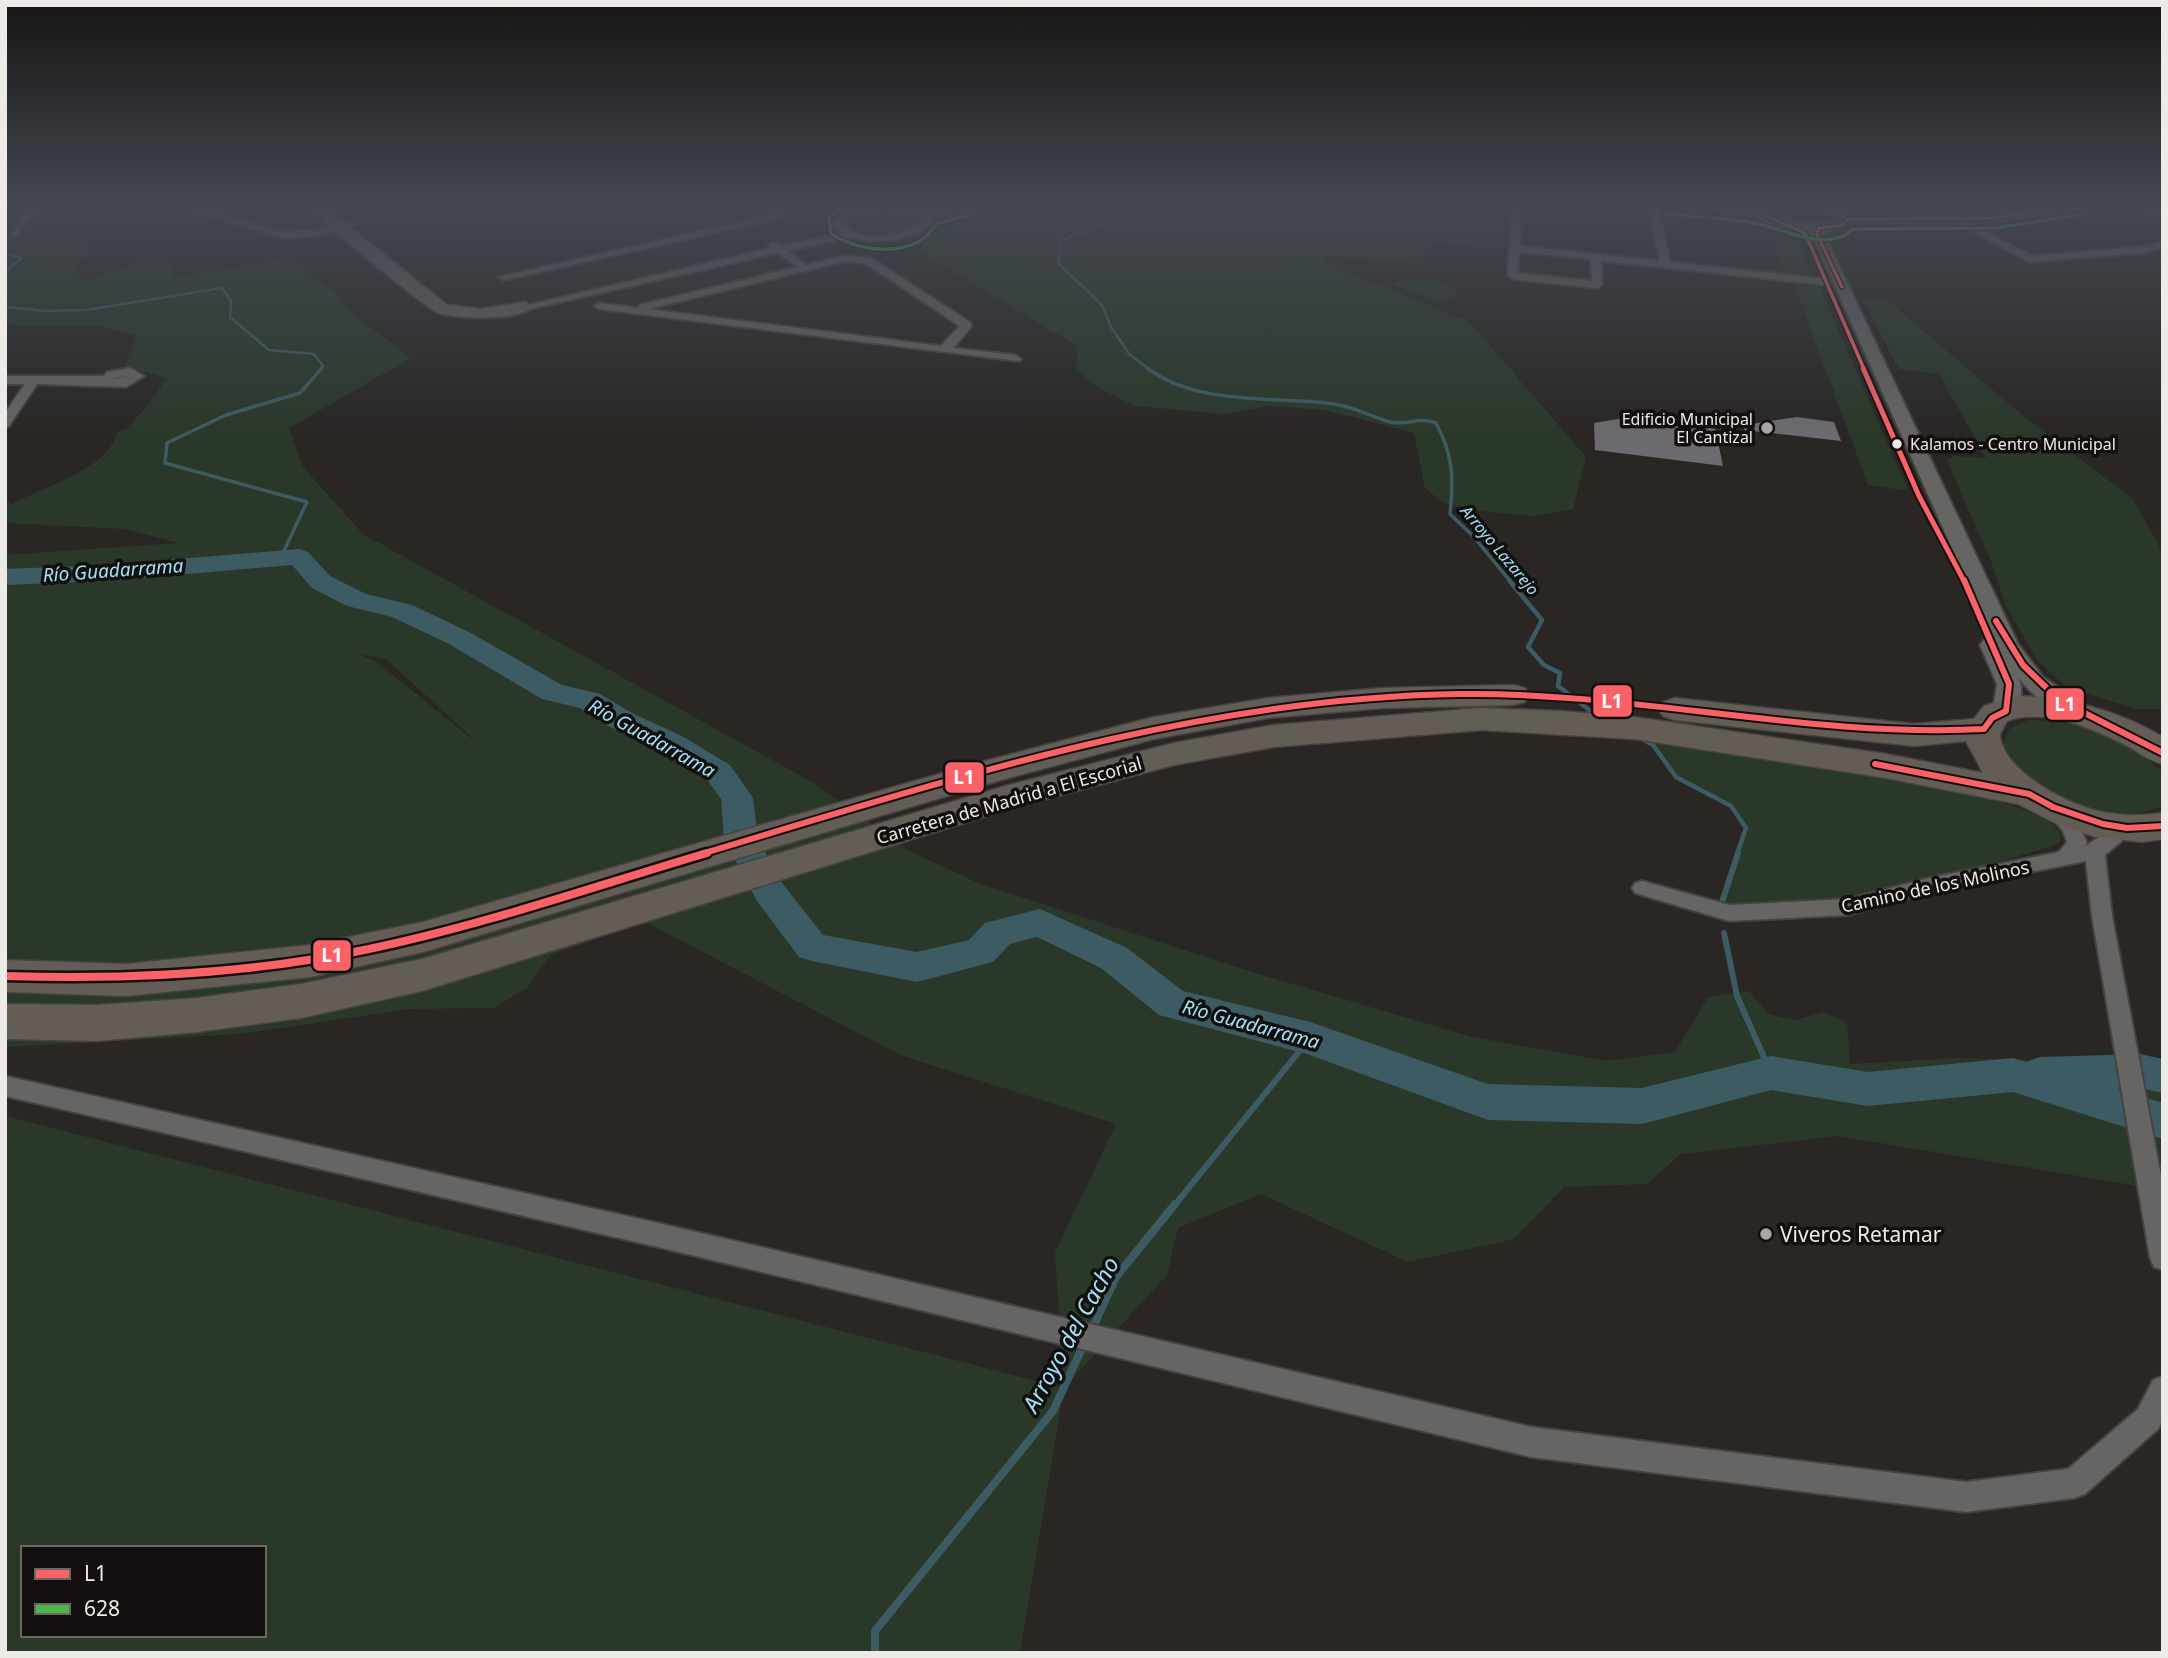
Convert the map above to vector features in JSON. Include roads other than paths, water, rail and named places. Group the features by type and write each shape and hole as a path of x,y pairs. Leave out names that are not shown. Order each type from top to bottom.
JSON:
{"highway":[{"name":"Carretera de Madrid a El Escorial","path":"5,1021 97,1023 197,1015 301,1001 422,975 534,923 1001,784 1275,736 1475,707 1602,700 1914,735 1995,720 2039,707 2079,713 2149,735 2163,753"},
{"name":"Carretera de Madrid a El Escorial","path":"1475,707 1886,766 2041,801"},
{"path":"1995,720 1983,743 1990,760 2006,777 2041,801 2090,821 2127,828 2163,826"},
{"name":"Carretera de Madrid a El Escorial","path":"5,976 127,980 216,973 310,961 423,937 534,923"}],"main road":[{"path":"410,281 442,309 481,314 523,305"},
{"path":"1839,281 2007,645 2034,682 2079,713"},
{"path":"1826,282 1919,496 1956,562 2009,684 1995,720"}],"street":[{"path":"523,305 626,281"},
{"path":"629,310 749,281"},
{"path":"900,281 967,325 944,350"},
{"path":"1563,281 1597,285 1597,281"},
{"path":"1820,281 1826,282"},
{"path":"599,306 1015,359"},
{"path":"5,380 104,380"},
{"path":"5,423 33,381"},
{"path":"2041,801 2071,828 2077,843 2064,859"},
{"path":"2127,828 2095,852 2108,946 2157,1211 2163,1258"},
{"name":"Camino de los Molinos","path":"1642,888 1729,913 1841,907 1929,885 2095,852"},
{"path":"5,1086 649,1233 1531,1442 1966,1497 2074,1483 2148,1419 2163,1390"}],"waterway":[{"name":"Arroyo Lazarejo","path":"1077,281 1102,305 1111,327 1130,355 1149,369"},
{"path":"5,307 46,311 86,310 222,288 231,301 230,317 269,350 314,354 323,366 320,369"},
{"path":"281,557 307,502 165,463 167,443 226,415 300,393 322,368"},
{"name":"Arroyo Lazarejo","path":"1147,368 1189,389 1212,394 1333,404 1390,422 1424,420 1436,423 1446,445 1451,467 1450,514 1473,536 1510,581"},
{"name":"Río Guadarrama","path":"5,577 107,573 299,557 321,582 357,600 402,611 459,638 552,692 590,701 623,721 671,743 719,773 737,798 741,839 769,892 812,947 917,967 980,952 998,933 1040,923 1114,958 1172,1004 1310,1038 1488,1102 1642,1106 1771,1073 1868,1089 2013,1075 2163,1121"},
{"name":"Arroyo Lazarejo","path":"1509,580 1542,620 1528,647 1544,665 1560,673 1558,686 1597,716"},
{"name":"Arroyo Lazarejo","path":"1640,738 1653,745 1676,777 1731,806 1746,828 1737,854"},
{"name":"Arroyo Lazarejo","path":"1722,902 1738,853"},
{"path":"1724,933 1737,996 1771,1073"},
{"name":"Arroyo del Cacho","path":"1174,1206 1310,1038"},
{"name":"Río Guadarrama","path":"2040,1074 2140,1071 2163,1076"},
{"name":"Arroyo del Cacho","path":"1092,1329 1116,1277 1175,1204"},
{"name":"Arroyo del Cacho","path":"875,1653 875,1631 1053,1411 1084,1344"}],"place":[{"name":"Edificio Municipal El Cantizal","path":"1767,428"},
{"name":"Kalamos - Centro Municipal","path":"1897,444"},
{"name":"Viveros Retamar","path":"1766,1234"}]}
